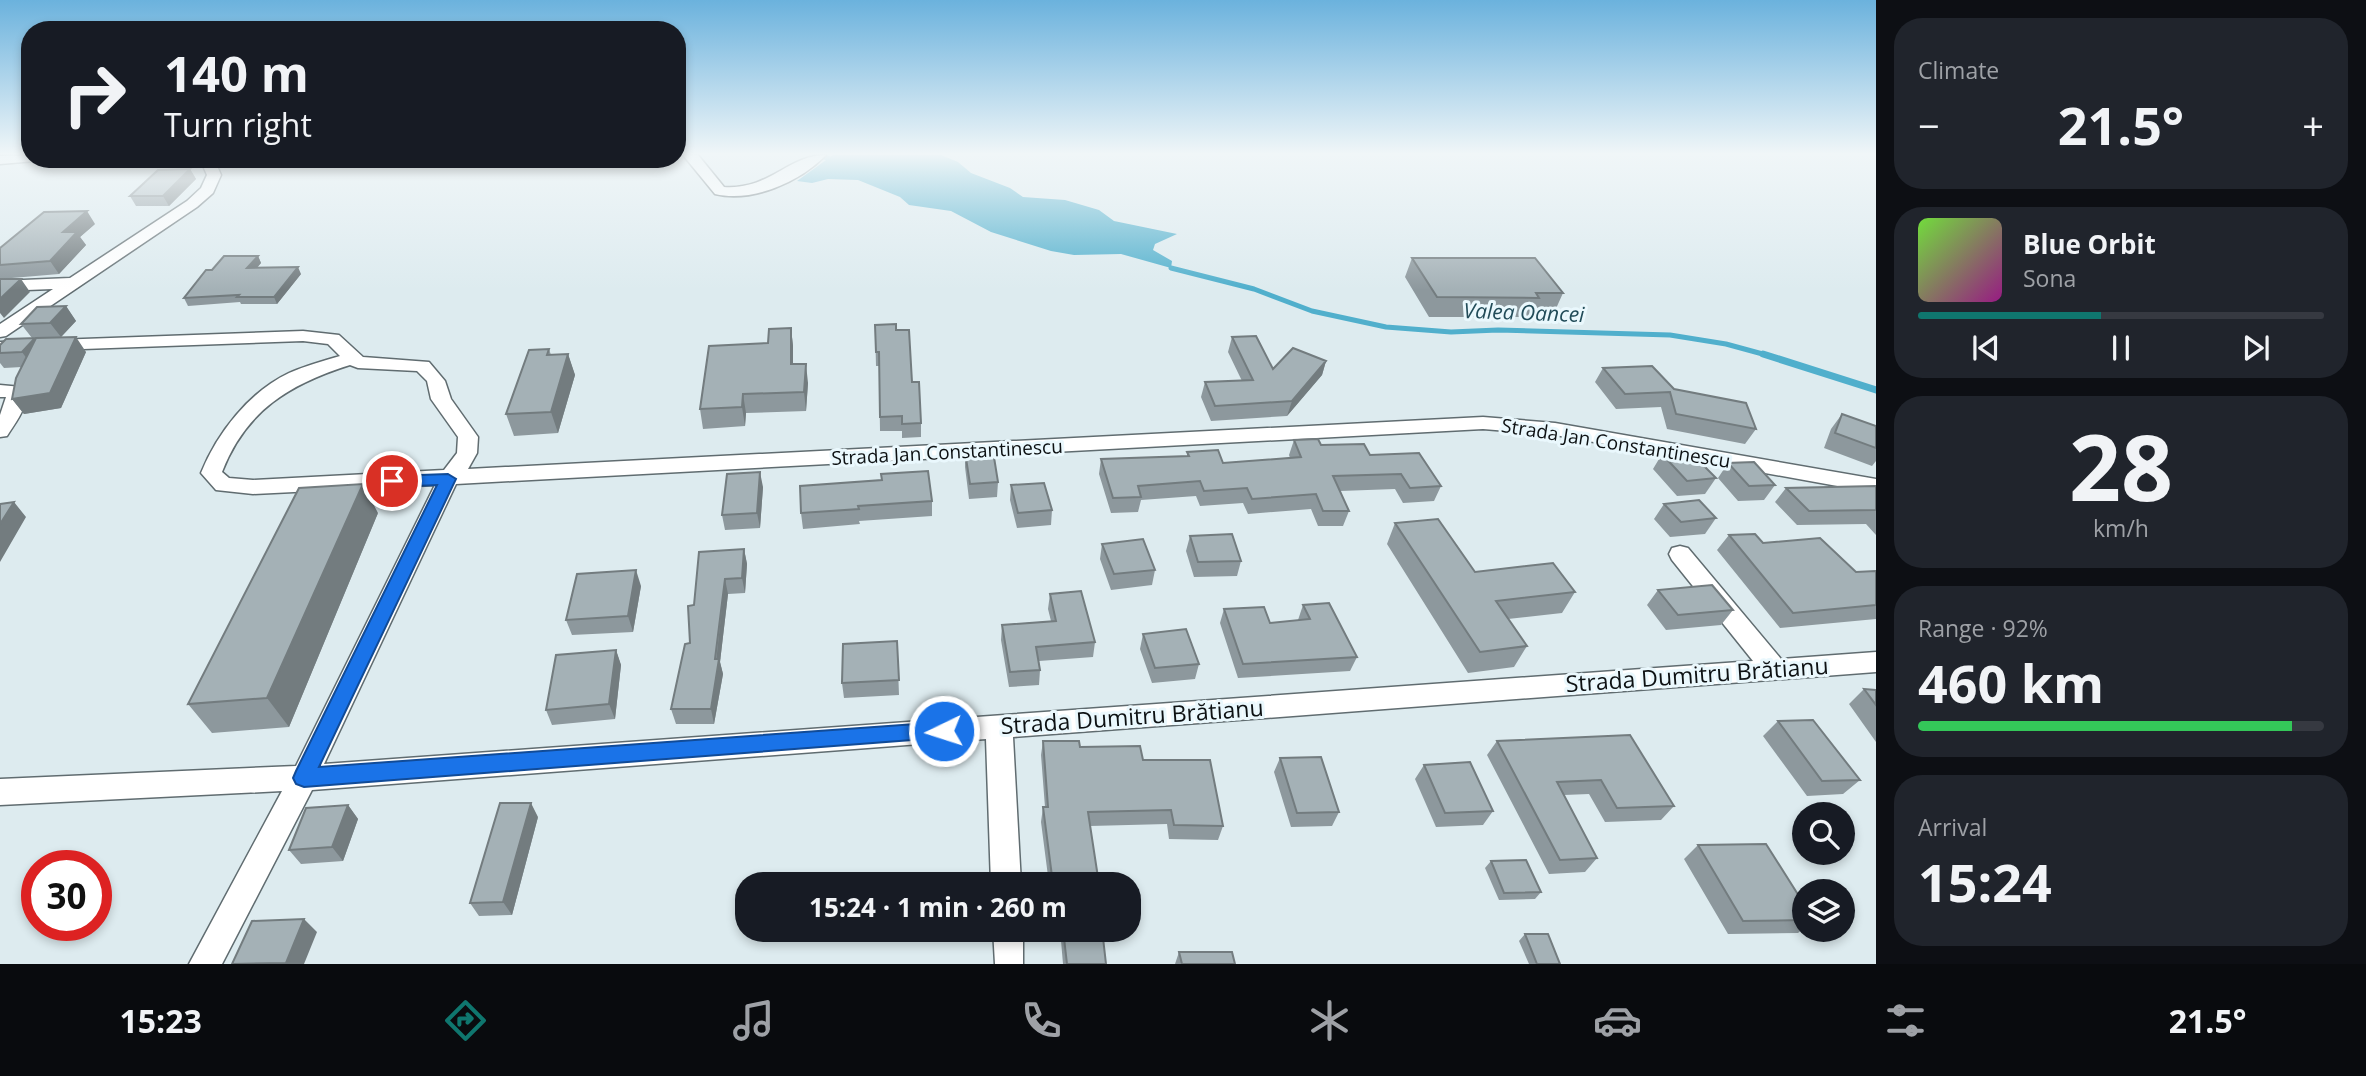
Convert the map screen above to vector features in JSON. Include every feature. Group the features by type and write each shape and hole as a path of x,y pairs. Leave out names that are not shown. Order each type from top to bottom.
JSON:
{"street":[{"path":"0,332 197,200"},
{"path":"0,286 74,283"},
{"path":"0,347 303,336 332,339 358,362 422,366 436,381 440,397 464,427 470,443 466,458 448,479 304,778 205,964"},
{"name":"Strada Jan Constantinescu","path":"354,357 288,381 263,399 216,454 211,473 223,485 253,487 448,479 1483,423 1555,429 1876,486"},
{"path":"0,391 15,391 18,395 0,430"},
{"path":"1680,554 1775,670"},
{"name":"Strada Dumitru Brătianu","path":"0,792 304,778 1876,662"},
{"path":"999,727 1005,872"},
{"path":"1008,942 1009,961"}],"water":[{"path":"903,200 1065,200 1099,210 1114,221 1177,234 1155,244 1153,250 1172,261 1171,268 1121,254 1074,255 1051,251 991,232 951,211 909,205"}],"building":[{"path":"87,211 63,232 77,232 50,261 0,265 0,248 44,212"},
{"path":"224,256 258,256 247,268 298,267 274,297 237,297 239,295 184,298 206,270 212,270"},
{"path":"1412,258 1535,258 1563,293 1536,293 1539,298 1437,297"},
{"path":"0,279 21,279 0,299"},
{"path":"66,306 50,323 21,324 37,307"},
{"path":"896,324 896,330 909,330 912,382 919,382 921,423 902,424 902,416 880,417 879,352 876,352 875,325"},
{"path":"791,328 791,364 806,364 804,392 743,394 742,407 700,409 709,346 768,343 769,329"},
{"path":"1256,336 1273,369 1293,348 1326,361 1292,401 1215,406 1205,382 1253,380 1232,337"},
{"path":"76,337 50,393 12,399 16,378 36,338"},
{"path":"35,338 22,352 0,353 0,345 6,339"},
{"path":"549,349 547,355 568,354 551,412 506,414 529,350"},
{"path":"1652,366 1674,389 1746,403 1756,429 1676,414 1670,392 1625,394 1603,368"},
{"path":"1842,414 1876,426 1876,448 1835,433"},
{"path":"1318,439 1321,445 1364,444 1370,455 1419,453 1441,486 1410,488 1401,474 1333,476 1349,511 1323,511 1316,494 1252,499 1247,488 1204,491 1200,481 1138,486 1141,497 1113,498 1101,459 1189,456 1187,452 1218,450 1223,463 1301,457 1294,440"},
{"path":"993,451 998,482 970,484 965,452"},
{"path":"1690,452 1716,478 1687,481 1662,454"},
{"path":"1754,462 1775,485 1749,486 1728,463"},
{"path":"928,471 932,501 801,513 800,486 882,480 881,474"},
{"path":"760,472 757,513 722,515 727,474"},
{"path":"1044,483 1052,510 1018,513 1011,485"},
{"path":"363,484 267,698 188,704 299,488"},
{"path":"1876,486 1876,510 1809,511 1786,488"},
{"path":"1699,500 1716,518 1681,522 1664,504"},
{"path":"14,502 0,524 0,504"},
{"path":"1438,519 1475,572 1553,563 1575,592 1496,601 1527,646 1480,652 1395,523"},
{"path":"1232,534 1241,561 1198,562 1190,536"},
{"path":"1755,534 1763,543 1820,538 1856,572 1876,571 1876,605 1793,613 1729,535"},
{"path":"1143,539 1155,570 1114,574 1102,544"},
{"path":"744,549 742,578 725,579 715,659 719,659 711,709 671,709 685,644 690,643 688,606 694,605 699,552"},
{"path":"636,570 628,616 566,620 577,574"},
{"path":"1712,585 1733,610 1678,615 1658,590"},
{"path":"1081,591 1095,642 1036,647 1040,670 1010,672 1002,625 1056,621 1050,594"},
{"path":"1329,603 1357,657 1243,664 1224,609 1264,607 1270,623 1310,619 1303,605"},
{"path":"1186,629 1199,664 1155,668 1143,634"},
{"path":"897,641 899,680 842,683 843,644"},
{"path":"616,650 609,704 546,710 556,655"},
{"path":"1864,689 1876,690 1876,705"},
{"path":"1813,720 1860,780 1822,781 1778,721"},
{"path":"1630,735 1674,806 1617,808 1601,780 1557,782 1597,858 1560,860 1497,741"},
{"path":"1043,741 1079,741 1080,747 1140,746 1143,760 1210,760 1223,826 1174,825 1171,810 1088,812 1097,872 1051,872 1043,807 1048,807"},
{"path":"1321,757 1339,812 1297,813 1280,758"},
{"path":"1470,762 1493,811 1445,813 1424,765"},
{"path":"500,803 531,803 503,902 470,903"},
{"path":"348,805 332,847 289,850 306,808"},
{"path":"1766,844 1792,885 1792,920 1743,921 1698,845"},
{"path":"1526,860 1541,892 1504,893 1491,861"},
{"path":"304,919 286,963 232,964 252,921"},
{"path":"1525,934 1548,934 1560,964 1537,964"},
{"path":"1064,942 1103,942 1106,964 1067,964"},
{"path":"1179,952 1232,952 1235,964 1182,964"}],"waterway":[{"name":"Valea Oancei","path":"1171,268 1254,289 1312,311 1386,327 1451,332 1498,330 1670,335 1726,344 1765,355"},
{"name":"Valea Oancei","path":"1765,355 1770,356"},
{"name":"Valea Oancei","path":"1765,355 1876,390"}],"route":[{"path":"392,481 448,479 304,778 944,731"}]}
